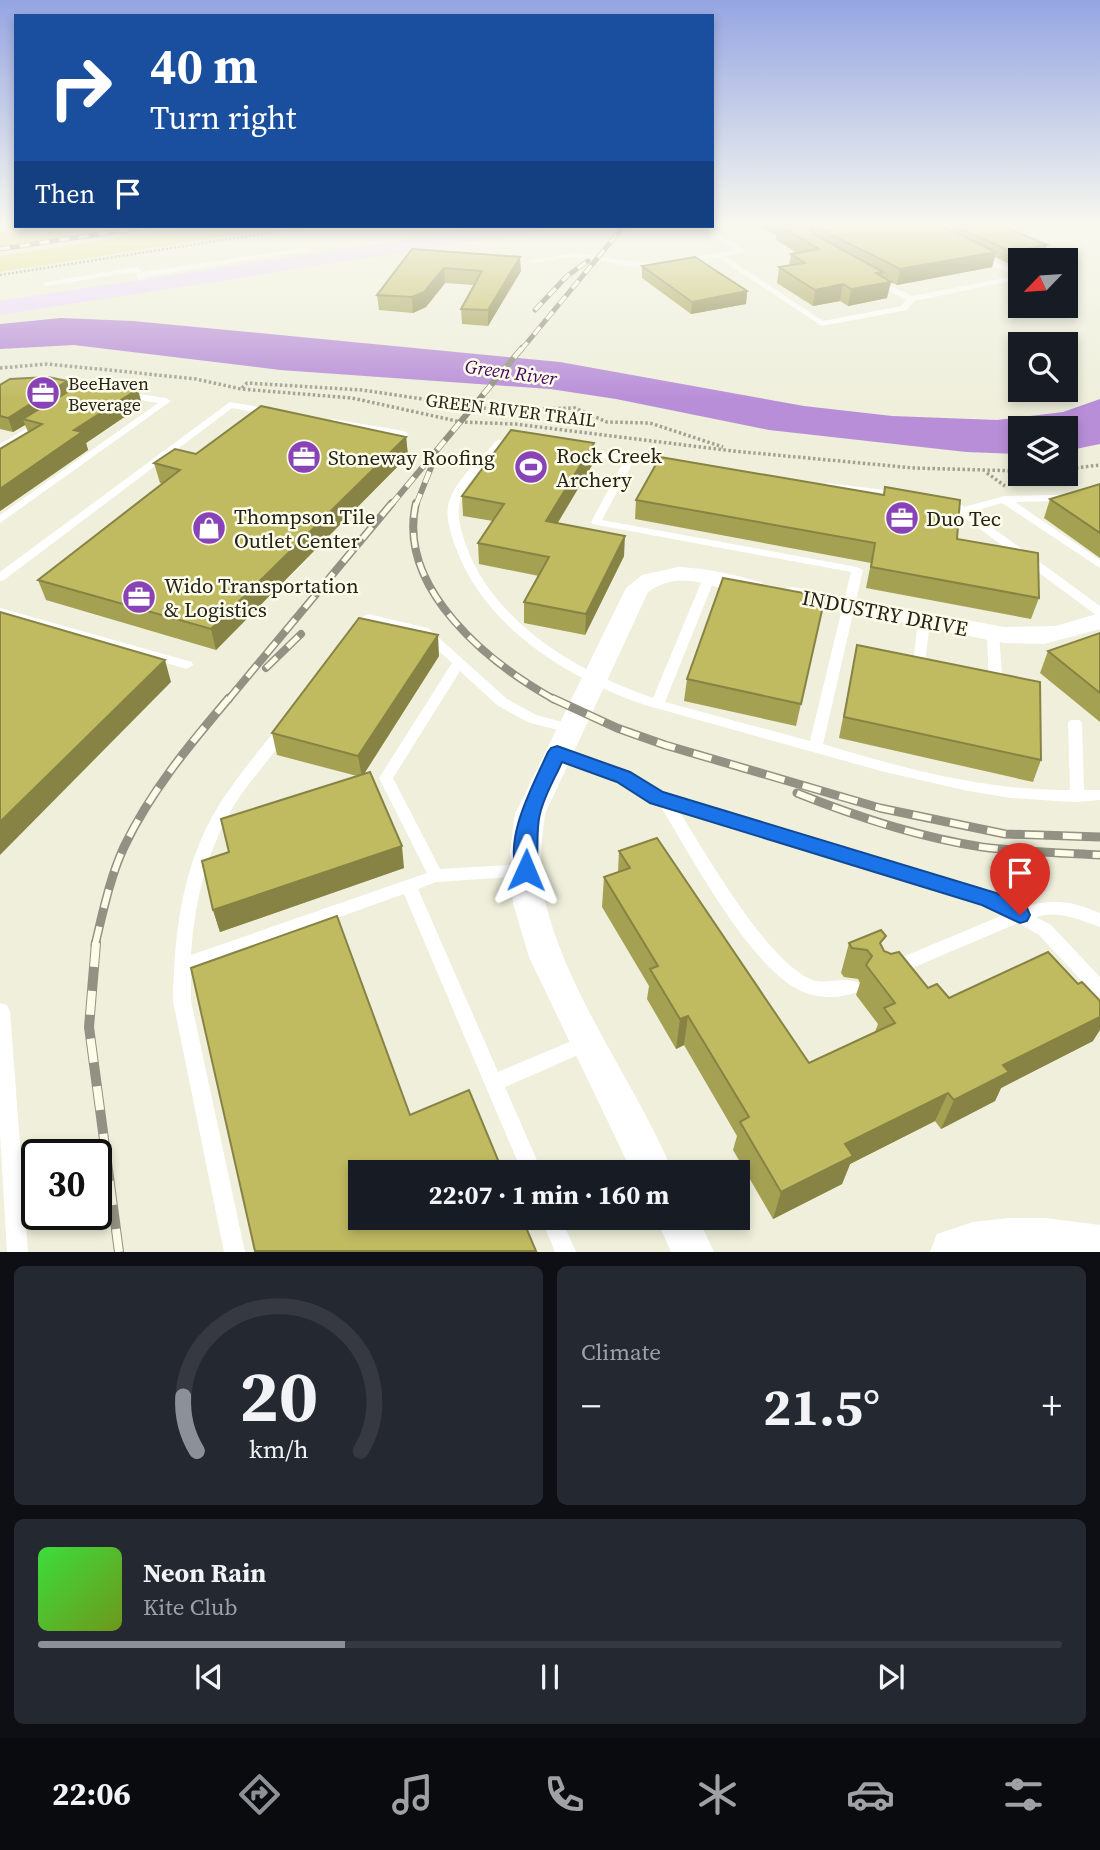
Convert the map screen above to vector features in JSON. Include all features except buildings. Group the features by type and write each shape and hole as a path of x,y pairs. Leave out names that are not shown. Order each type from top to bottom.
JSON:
{"main road":[{"path":"0,307 125,283"}],"street":[{"name":"INDUSTRY DRIVE","path":"647,1160 545,957 529,903 525,851 530,814 563,740 638,588 647,580 672,574 709,578 993,634 1042,638 1060,636 1100,621"},
{"path":"682,1230 693,1251"},
{"path":"970,1250 1038,1242 1100,1250"}],"lane":[{"path":"761,283 822,324 904,308 911,299 985,283"},
{"path":"882,283 911,299"},
{"path":"0,520 166,401 116,394"},
{"path":"0,578 230,405 284,414"},
{"path":"0,448 46,419"},
{"path":"324,421 404,434"},
{"path":"532,445 499,443 456,497 454,523 483,587 515,624 545,650 593,679 658,703 979,790 1077,797 1100,795"},
{"path":"569,450 685,466"},
{"path":"630,459 596,522 857,570 815,747"},
{"path":"808,483 918,498"},
{"path":"963,510 1005,499 1100,497"},
{"path":"1005,499 1100,565"},
{"path":"932,500 953,504 963,510 1100,611"},
{"path":"658,703 709,578"},
{"path":"0,612 187,664"},
{"path":"352,640 368,618 424,631 502,702 664,800 988,899 1045,930 1100,989"},
{"path":"918,672 924,621"},
{"path":"993,634 996,687"},
{"path":"436,876 386,778 459,662"},
{"path":"235,1251 182,1002 181,966 192,888 200,859 215,827 243,782 293,717"},
{"path":"1075,723 1077,797"},
{"path":"664,800 749,930 784,970 804,985 817,989 851,987"},
{"path":"215,827 239,819"},
{"path":"181,966 436,876 526,870"},
{"path":"408,886 527,1160"},
{"path":"882,974 1020,915 1043,908 1075,910 1100,920"},
{"path":"1,1011 5,1130 18,1251"},
{"path":"493,1083 588,1042"},
{"path":"556,1230 566,1251"}],"path":[{"name":"GREEN RIVER TRAIL","path":"0,368 47,364 196,379 241,389 331,395 461,422 515,424 733,451 914,468 1008,471"},
{"path":"241,389 247,383 362,390 497,410 575,408 607,422 650,423 733,451"},
{"path":"1078,468 1100,465"}],"water":[{"name":"Green River","path":"61,318 133,321 560,362 804,406 892,416 1008,419 1008,454 966,452 769,430 616,399 550,389 280,370 74,345 0,349 0,324"},
{"path":"1100,399 1100,444 1078,449 1078,416 1030,416 1063,412"}],"railway":[{"path":"535,310 560,283"},
{"path":"521,350 576,283"},
{"path":"391,505 522,348"},
{"path":"416,505 432,465"},
{"path":"228,700 392,503"},
{"path":"416,503 414,535 420,565 434,594 477,645 503,666 555,700"},
{"path":"266,668 301,634"},
{"path":"95,945 115,870 134,827 172,769 229,698"},
{"path":"552,698 617,728 665,745 880,808 1005,834 1100,837"},
{"path":"797,793 888,825 958,843 1011,850 1100,855"},
{"path":"96,943 89,1027 119,1252"}],"place":[{"name":"BeeHaven Beverage","path":"43,393"},
{"name":"Stoneway Roofing","path":"304,457"},
{"name":"Rock Creek Archery","path":"531,467"},
{"name":"Duo Tec","path":"902,518"},
{"name":"Thompson Tile Outlet Center","path":"209,528"},
{"name":"Wido Transportation & Logistics","path":"139,597"}],"route":[{"path":"526,870 525,851 530,814 557,752 624,777 656,798 988,899 1020,915"}]}
